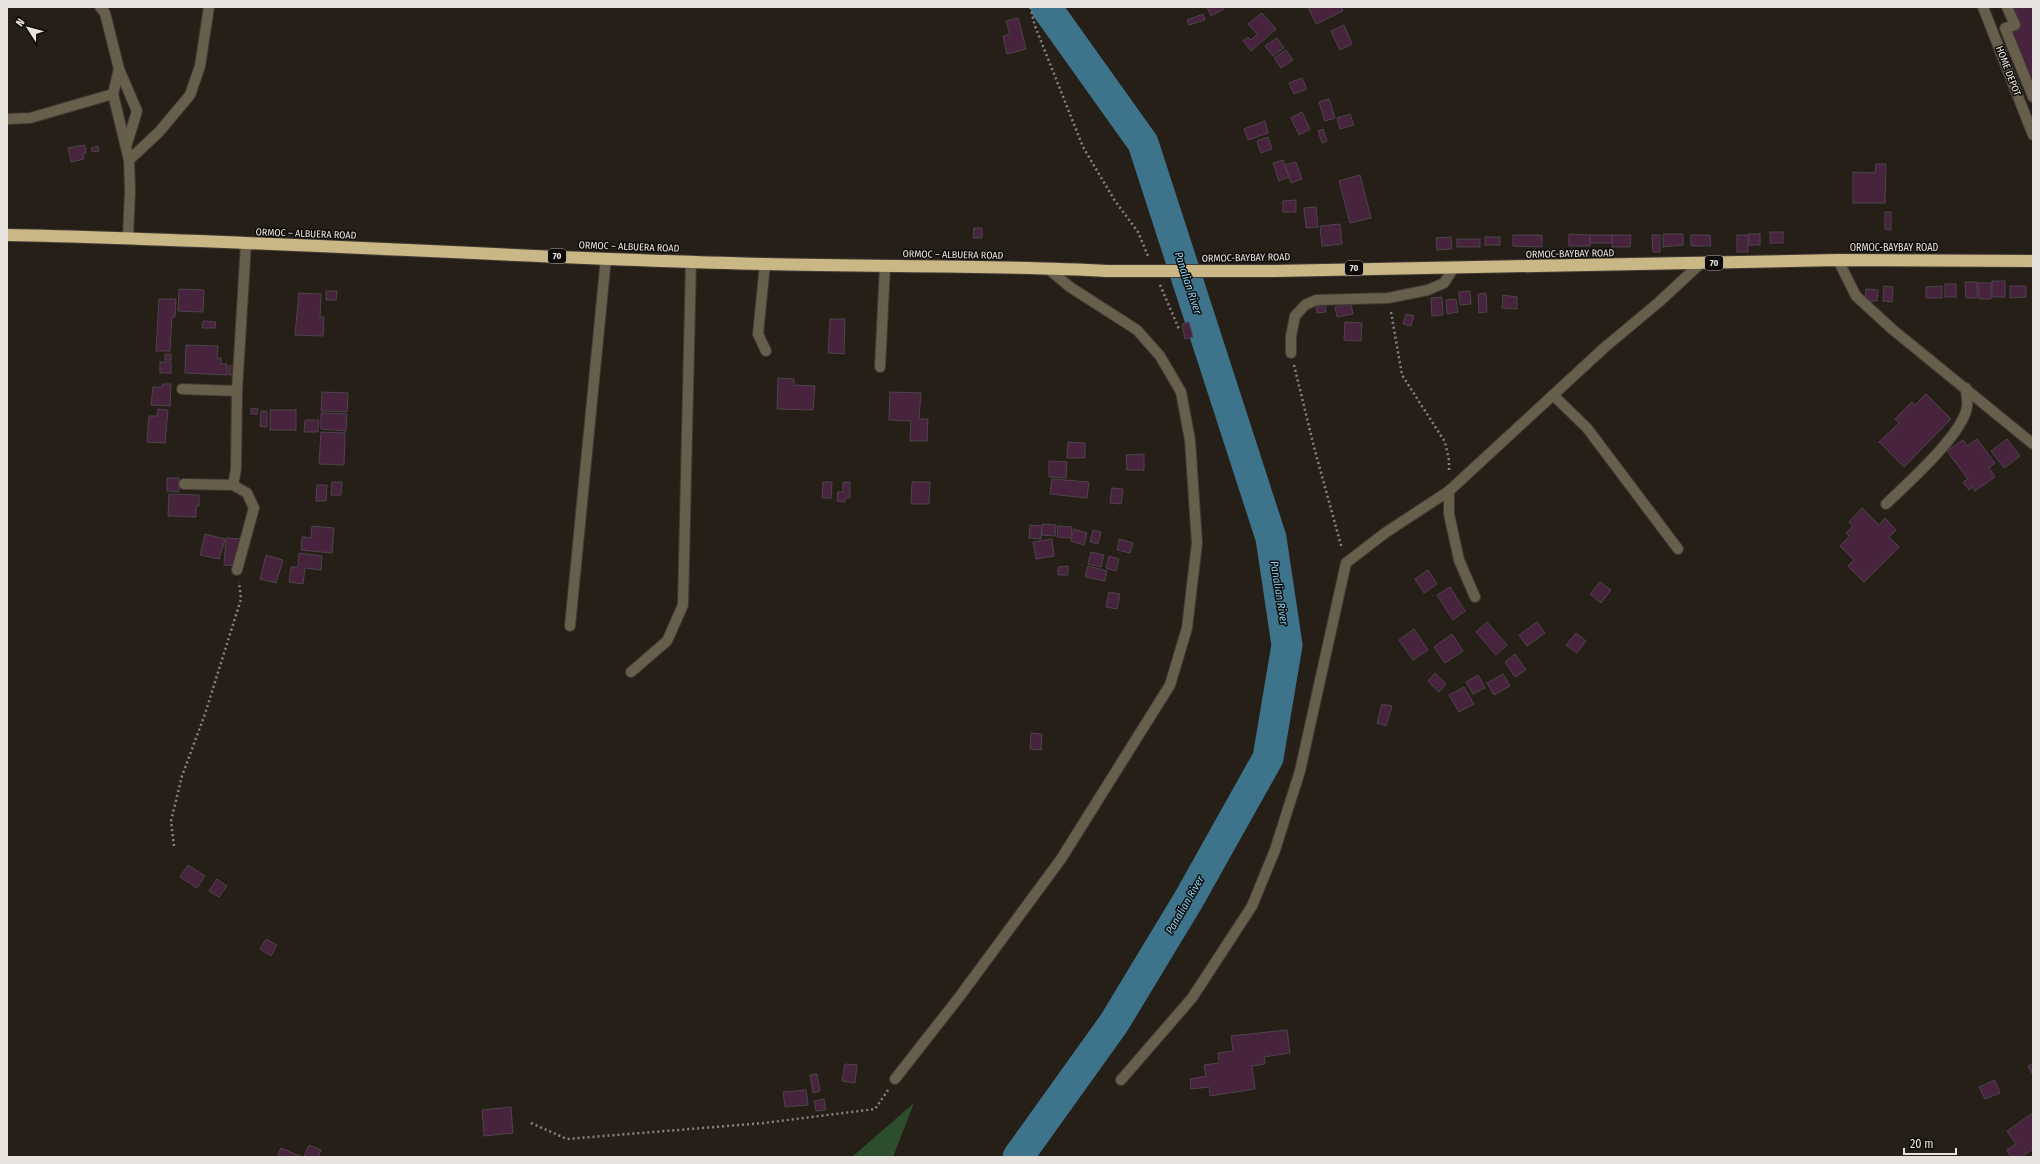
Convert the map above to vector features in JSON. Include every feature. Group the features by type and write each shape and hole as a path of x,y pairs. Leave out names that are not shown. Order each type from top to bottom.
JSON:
{"highway":[{"name":"ORMOC – ALBUERA ROAD","path":"7,235 128,238 691,262 1047,268 1107,271"},
{"name":"ORMOC-BAYBAY ROAD","path":"1107,271 1274,271 1394,268 1453,269 1838,260 2033,261"}],"street":[{"path":"129,160 159,132 190,94 200,66 208,7"},
{"name":"HOME DEPOT","path":"1983,7 2033,135"},
{"name":"HOME DEPOT","path":"2007,7 2015,25 2005,28 2033,97"},
{"path":"104,9 119,69 137,111 126,147"},
{"path":"119,69 113,94 129,160 130,190 128,238"},
{"path":"7,119 30,118 113,94"},
{"path":"233,484 236,469 237,391 246,243"},
{"path":"570,626 606,258"},
{"path":"1838,260 1856,296 1892,329 2033,444"},
{"path":"630,672 667,641 683,605 691,262"},
{"path":"765,264 758,334 766,351"},
{"path":"1121,1080 1192,998 1252,906 1275,850 1300,772 1346,563 1385,533 1449,491 1604,348 1659,302 1700,264"},
{"path":"880,367 885,266"},
{"path":"895,1079 960,996 1061,859 1170,685 1187,628 1197,543 1190,440 1181,392 1160,356 1137,330 1070,287 1047,268"},
{"path":"1291,353 1291,336 1295,316 1304,305 1316,300 1388,298 1428,290 1444,283 1453,269"},
{"path":"1886,504 1930,460 1960,423 1967,407 1966,388"},
{"path":"182,389 237,391"},
{"path":"1552,396 1587,428 1678,550"},
{"path":"184,484 233,484 247,493 254,508 237,570"},
{"path":"1449,491 1449,514 1458,560 1475,597"}],"path":[{"path":"1030,7 1035,26 1082,147 1115,201 1138,232 1150,260"},
{"path":"1158,280 1178,329"},
{"path":"1388,298 1402,375 1445,442 1449,460 1449,491"},
{"path":"1291,353 1314,447 1346,563"},
{"path":"174,846 171,821 182,776 205,714 241,599 237,570"},
{"path":"531,1123 567,1139 764,1123 875,1109 895,1079"}],"green space":[{"path":"914,1103 893,1157 852,1157"}],"building":[{"path":"1207,7 1223,7 1224,9 1211,16"},
{"path":"1308,7 1341,7 1343,11 1316,24"},
{"path":"2012,7 2033,7 2033,87 2010,31 2020,27"},
{"path":"1262,13 1276,29 1251,51 1243,41 1248,37 1251,40 1257,34 1248,24"},
{"path":"1203,14 1205,20 1189,25 1187,20"},
{"path":"1018,18 1026,49 1007,54 1003,36 1010,34 1006,21"},
{"path":"1344,25 1352,44 1340,50 1331,31"},
{"path":"1277,38 1284,48 1273,56 1265,46"},
{"path":"1286,50 1293,60 1281,68 1274,58"},
{"path":"1302,78 1307,89 1294,94 1289,83"},
{"path":"1329,99 1335,118 1325,121 1319,102"},
{"path":"1302,112 1310,129 1299,135 1291,118"},
{"path":"1350,114 1354,125 1340,129 1337,118"},
{"path":"1265,121 1268,133 1248,140 1244,129"},
{"path":"1323,129 1327,141 1322,143 1318,131"},
{"path":"1268,137 1272,149 1261,153 1257,141"},
{"path":"85,145 86,153 83,153 84,159 71,162 68,148"},
{"path":"98,146 99,151 92,152 91,148"},
{"path":"1283,160 1289,177 1279,181 1273,163"},
{"path":"1296,162 1302,179 1291,183 1285,165"},
{"path":"1876,164 1886,164 1885,203 1853,203 1853,172 1875,173"},
{"path":"1360,175 1371,218 1350,223 1339,181"},
{"path":"1296,200 1296,212 1283,212 1283,201"},
{"path":"1316,207 1318,227 1306,228 1304,208"},
{"path":"1885,212 1891,212 1891,230 1885,229"},
{"path":"1340,224 1342,244 1322,246 1320,226"},
{"path":"974,228 982,228 982,238 973,238"},
{"path":"1770,232 1783,232 1783,243 1770,243"},
{"path":"1569,234 1590,235 1590,246 1569,246"},
{"path":"1663,234 1683,234 1683,245 1663,247"},
{"path":"1749,234 1760,234 1760,245 1749,245"},
{"path":"1513,235 1542,235 1542,247 1513,246"},
{"path":"1590,235 1612,235 1612,243 1590,243"},
{"path":"1612,235 1631,235 1630,247 1612,247"},
{"path":"1652,235 1660,235 1660,252 1653,252"},
{"path":"1691,235 1710,235 1711,246 1691,246"},
{"path":"1737,235 1748,235 1748,252 1737,252"},
{"path":"1451,237 1452,249 1437,250 1436,238"},
{"path":"1485,237 1500,237 1500,245 1485,245"},
{"path":"1457,239 1480,239 1480,247 1457,247"},
{"path":"1992,281 2005,281 2005,297 1992,297"},
{"path":"1965,282 1977,282 1977,298 1966,298"},
{"path":"1978,283 1991,283 1991,299 1979,299"},
{"path":"1945,284 1956,284 1956,297 1945,297"},
{"path":"1884,286 1893,287 1892,302 1883,301"},
{"path":"1942,286 1942,298 1926,298 1926,287"},
{"path":"2010,286 2026,286 2026,297 2010,298"},
{"path":"179,289 204,290 203,312 178,311"},
{"path":"1866,289 1878,290 1877,301 1865,301"},
{"path":"326,291 337,291 336,300 326,300"},
{"path":"1470,291 1471,304 1460,305 1459,292"},
{"path":"299,293 321,294 320,317 324,317 323,336 295,335"},
{"path":"1486,293 1487,312 1479,313 1478,294"},
{"path":"1503,295 1517,297 1517,309 1502,308"},
{"path":"1442,297 1443,315 1432,316 1431,298"},
{"path":"159,299 176,299 175,317 172,317 170,351 156,351"},
{"path":"1456,299 1458,312 1447,314 1446,300"},
{"path":"1351,304 1353,314 1337,317 1335,307"},
{"path":"1325,305 1326,312 1317,313 1316,307"},
{"path":"1406,314 1414,316 1411,326 1403,324"},
{"path":"830,319 845,319 844,354 828,353"},
{"path":"203,321 216,322 215,328 202,328"},
{"path":"1189,322 1193,337 1185,339 1182,324"},
{"path":"1345,322 1362,323 1361,341 1344,340"},
{"path":"186,345 218,346 217,358 221,358 221,364 227,364 227,375 185,373"},
{"path":"165,354 171,354 171,360 165,360"},
{"path":"160,362 171,362 171,373 160,373"},
{"path":"229,366 237,366 236,375 229,375"},
{"path":"778,378 794,379 794,385 815,386 813,410 777,409"},
{"path":"162,384 171,384 170,406 151,405 153,387 162,387"},
{"path":"322,392 348,393 347,412 321,411"},
{"path":"890,392 921,393 919,419 928,419 927,441 910,441 911,421 889,420"},
{"path":"1926,394 1951,419 1904,467 1879,442 1899,423 1895,419 1912,402 1915,405"},
{"path":"251,408 258,409 257,414 251,414"},
{"path":"158,409 168,410 165,443 147,442 149,416 157,416"},
{"path":"270,410 296,410 296,430 270,430"},
{"path":"261,411 267,411 267,427 260,426"},
{"path":"321,413 347,414 346,431 321,429"},
{"path":"305,420 319,420 318,432 304,432"},
{"path":"321,432 345,433 344,465 319,464"},
{"path":"1977,439 1995,463 1989,468 1995,477 1975,491 1973,487 1969,490 1963,482 1968,479 1947,451 1963,440 1967,446"},
{"path":"2007,439 2020,456 2004,468 1991,451"},
{"path":"1068,442 1085,443 1085,458 1067,458"},
{"path":"1144,454 1144,470 1127,470 1126,455"},
{"path":"1049,461 1067,462 1066,478 1049,477"},
{"path":"167,478 179,478 179,492 167,491"},
{"path":"1052,479 1089,482 1087,498 1050,494"},
{"path":"332,482 342,482 341,495 331,495"},
{"path":"823,482 832,482 831,498 822,498"},
{"path":"843,482 850,482 850,498 845,498 845,502 837,501 838,492 843,492"},
{"path":"912,482 930,482 929,504 911,504"},
{"path":"317,485 327,485 326,501 316,501"},
{"path":"1112,488 1123,489 1121,504 1110,503"},
{"path":"169,494 199,495 199,506 196,506 196,517 168,516"},
{"path":"1862,508 1879,525 1885,518 1896,530 1889,537 1899,547 1864,582 1848,566 1854,560 1840,546 1850,536 1846,533 1853,526 1849,522"},
{"path":"1042,524 1056,525 1055,536 1041,535"},
{"path":"1030,525 1042,526 1041,539 1029,538"},
{"path":"312,526 334,528 332,553 301,550 302,537 311,538"},
{"path":"1058,526 1072,527 1071,538 1057,537"},
{"path":"1074,529 1087,533 1084,545 1071,541"},
{"path":"1093,530 1101,532 1098,544 1090,542"},
{"path":"205,534 225,539 219,559 200,555"},
{"path":"226,538 240,539 238,566 224,565"},
{"path":"1052,539 1054,556 1036,559 1033,542"},
{"path":"1119,539 1133,543 1130,553 1117,550"},
{"path":"1091,552 1104,555 1101,567 1088,564"},
{"path":"299,553 322,556 321,570 305,568 303,584 289,582 291,567 298,567"},
{"path":"266,555 283,560 276,583 260,579"},
{"path":"1109,556 1119,559 1116,571 1106,568"},
{"path":"1068,566 1068,575 1058,575 1058,567"},
{"path":"1088,566 1107,571 1105,581 1085,577"},
{"path":"1428,570 1437,584 1424,593 1415,579"},
{"path":"1600,582 1611,590 1601,603 1590,594"},
{"path":"1450,587 1465,611 1453,620 1437,595"},
{"path":"1109,592 1120,594 1117,609 1106,607"},
{"path":"1487,622 1507,645 1496,655 1476,632"},
{"path":"1537,622 1545,633 1527,646 1519,635"},
{"path":"1414,629 1428,650 1413,660 1399,640"},
{"path":"1576,633 1586,641 1577,653 1566,645"},
{"path":"1452,634 1463,651 1445,663 1434,647"},
{"path":"1515,654 1526,670 1515,677 1505,662"},
{"path":"1435,673 1446,684 1439,692 1428,681"},
{"path":"1503,674 1510,686 1494,695 1487,683"},
{"path":"1478,675 1485,688 1473,694 1466,682"},
{"path":"1464,687 1474,704 1459,712 1449,695"},
{"path":"1382,704 1392,706 1386,726 1377,723"},
{"path":"1031,733 1042,734 1041,750 1030,749"},
{"path":"188,865 205,876 197,888 180,877"},
{"path":"217,879 227,886 219,897 209,891"},
{"path":"266,939 277,945 271,956 260,949"},
{"path":"1287,1030 1290,1053 1264,1057 1265,1064 1252,1066 1255,1089 1210,1096 1209,1087 1191,1089 1190,1079 1206,1076 1204,1065 1219,1063 1218,1053 1233,1051 1231,1036"},
{"path":"845,1064 857,1065 855,1083 842,1081"},
{"path":"2033,1064 2033,1075 2028,1066"},
{"path":"817,1074 820,1091 813,1093 810,1075"},
{"path":"1995,1080 2000,1093 1985,1099 1979,1087"},
{"path":"806,1090 808,1105 785,1107 783,1092"},
{"path":"824,1099 826,1110 816,1111 814,1101"},
{"path":"511,1107 513,1133 484,1136 482,1110"},
{"path":"2033,1113 2033,1149 2021,1157 2011,1157 2007,1150 2016,1144 2007,1131"},
{"path":"309,1145 321,1150 318,1157 304,1157"},
{"path":"281,1148 302,1157 277,1157"}],"waterway":[{"name":"Panalian River","path":"1018,1157 1114,1023 1189,899 1268,758 1287,645 1271,538 1143,143 1046,7"}]}
